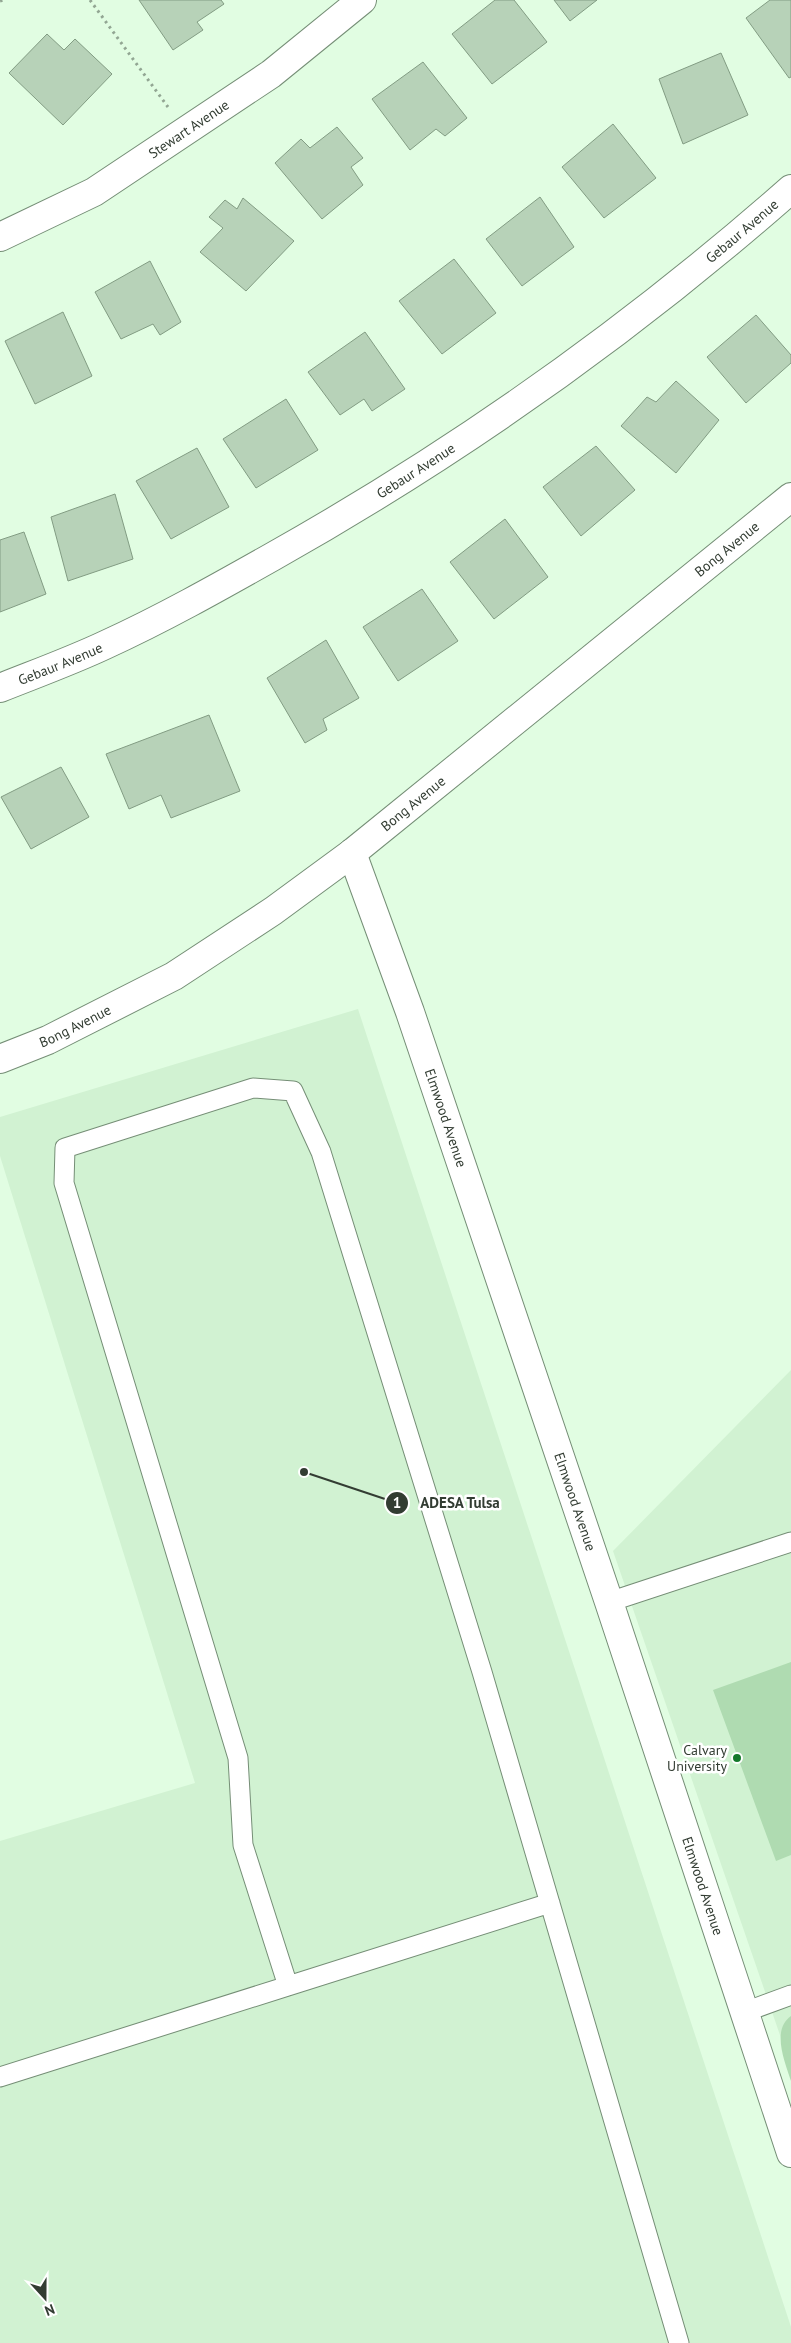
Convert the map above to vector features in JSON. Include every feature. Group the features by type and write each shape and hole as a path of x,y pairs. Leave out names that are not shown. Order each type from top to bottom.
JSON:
{"street":[{"name":"Stewart Avenue","path":"0,237 94,192 186,132 271,74 362,0"},
{"name":"Gebaur Avenue","path":"0,688 105,645 140,628 201,597 350,513 478,431 610,337 737,237 791,189"},
{"name":"Bong Avenue","path":"0,1059 48,1040 174,976 273,911 352,853 791,497"},
{"name":"Elmwood Avenue","path":"352,853 410,1012 609,1602 791,2153"}],"lane":[{"path":"288,1986 243,1845 238,1758 64,1183 65,1148 253,1088 293,1091 321,1152 476,1654 679,2343"},
{"path":"609,1602 791,1542"},
{"path":"0,2077 550,1903"},
{"path":"745,2012 791,1995"}],"path":[{"path":"90,0 186,132"}],"shaded area":[{"path":"358,1009 791,2327 791,2343 0,2343 0,1841 195,1783 0,1156 0,1117"},
{"name":"Calvary University","path":"791,1370 791,2067 613,1551"},
{"path":"791,1662 791,1855 776,1861 713,1690"},
{"path":"791,2016 791,2081 783,2056 781,2038 785,2022"}],"building":[{"path":"139,0 221,0 224,4 197,22 203,30 173,50"},
{"path":"495,0 514,0 547,42 492,84 452,34"},
{"path":"554,0 597,0 570,21"},
{"path":"770,0 791,0 791,77 789,78 746,18"},
{"path":"47,34 64,50 75,39 112,74 63,125 9,73"},
{"path":"721,53 748,115 683,144 659,79"},
{"path":"423,62 467,118 445,136 436,129 410,150 372,99"},
{"path":"613,124 656,178 604,218 562,167"},
{"path":"337,127 363,158 351,167 363,185 322,219 275,163 301,139 310,148"},
{"path":"540,197 574,247 522,286 486,239"},
{"path":"243,198 294,241 246,291 200,252 223,228 209,217 225,200 237,209"},
{"path":"454,259 496,313 442,354 399,301"},
{"path":"150,261 181,322 160,335 153,324 121,339 95,292"},
{"path":"63,312 92,376 35,404 5,341"},
{"path":"756,315 791,355 791,363 746,403 707,357"},
{"path":"365,332 405,389 372,411 364,399 340,415 308,372"},
{"path":"676,381 719,420 676,473 621,426 647,397 656,402"},
{"path":"286,399 318,450 256,488 223,439"},
{"path":"596,446 635,490 581,536 543,487"},
{"path":"197,448 229,507 171,539 136,481"},
{"path":"115,494 133,559 68,581 51,517"},
{"path":"505,519 548,577 494,619 450,562"},
{"path":"24,532 46,594 0,612 0,540"},
{"path":"422,589 458,641 398,681 363,627"},
{"path":"326,640 359,698 323,719 327,730 305,743 267,678"},
{"path":"209,715 240,791 171,818 161,795 129,809 106,754"},
{"path":"61,767 89,817 31,849 1,797"}],"place":[{"name":"ADESA Tulsa","path":"304,1472"},
{"name":"Calvary University","path":"737,1758"}]}
